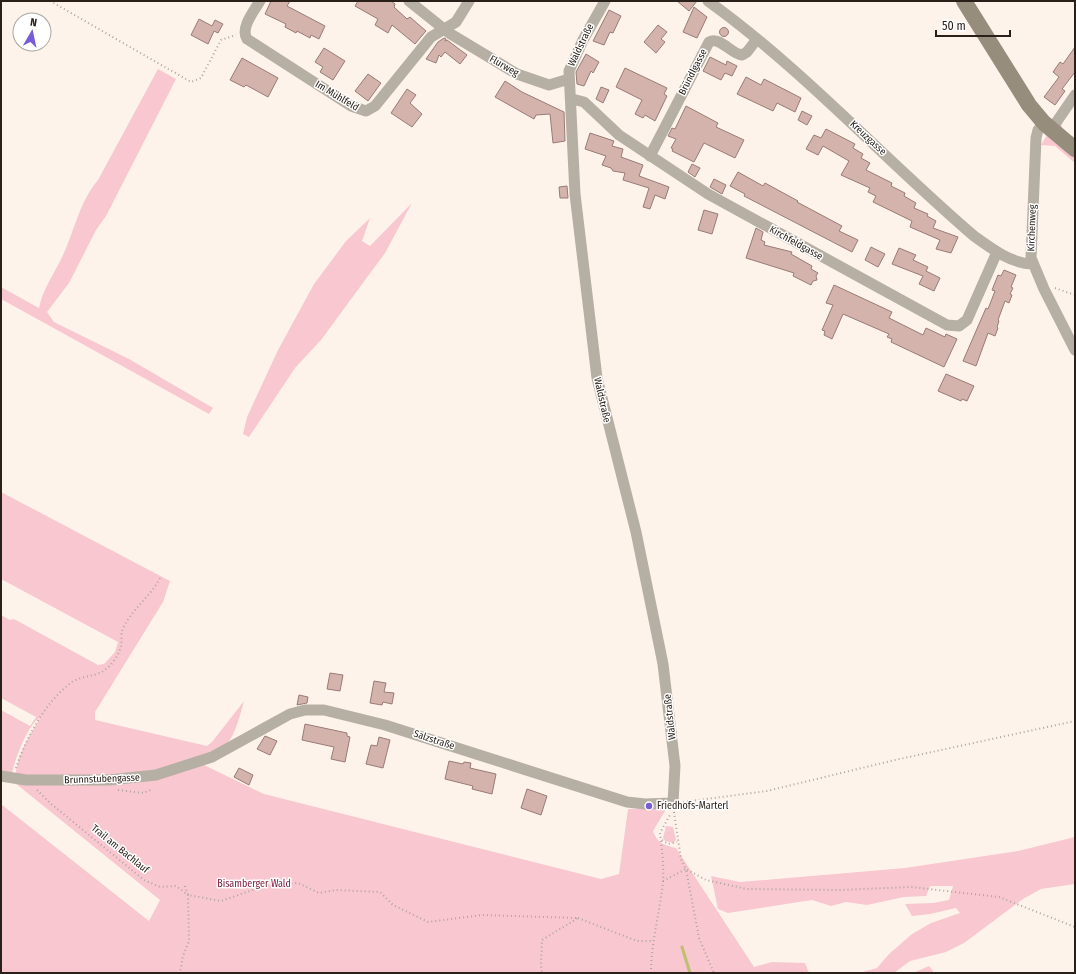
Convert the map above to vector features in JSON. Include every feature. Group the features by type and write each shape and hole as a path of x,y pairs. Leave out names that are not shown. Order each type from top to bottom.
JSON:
{"main road":[{"path":"964,1 1014,84 1048,127 1075,149"}],"street":[{"path":"245,34 246,26 260,1"},
{"path":"409,1 444,29"},
{"name":"Im Mühlfeld","path":"245,34 251,42 351,106 366,111 375,106 431,37 456,22 469,1"},
{"name":"Waldstraße","path":"605,1 580,46 570,68 569,79 572,99 575,194 593,355 604,412 636,532 663,664 675,766 673,802"},
{"name":"Kreuzgasse","path":"708,1 757,39 802,78 959,222 997,252 1019,263 1032,264"},
{"name":"Flurweg","path":"444,29 524,77 549,84 569,79"},
{"name":"Bründlgasse","path":"650,156 709,42 712,40 718,41 735,53 742,55 747,52 757,39"},
{"name":"Kirchenweg","path":"1075,96 1048,127 1038,130 1036,138 1030,238 1032,264 1075,350"},
{"name":"Kirchfeldgasse","path":"572,99 584,102 614,131 722,202 947,325 959,326 967,320 997,252"},
{"name":"Salzstraße","path":"201,762 286,715 300,711 324,710 395,727 627,802 646,804 673,802"},
{"name":"Brunnstubengasse","path":"1,776 26,780 109,780 156,775 201,762"}],"path":[{"path":"50,1 191,82 201,78 221,40 234,35 245,34"},
{"path":"1044,289 1053,288 1075,295"},
{"name":"Trail am Bachlauf","path":"161,576 122,632 119,651 107,668 101,673 80,678 72,682 61,692 34,726 24,746 15,770 50,803 144,880 160,887 176,886 188,895 221,901 267,885 298,883 319,893 336,890 380,892 392,905 428,922 482,915 578,918 637,941 653,940"},
{"path":"673,802 767,791 895,760 1075,721"},
{"path":"109,780 117,790 143,793 153,789"},
{"path":"651,973 653,940 663,881 663,848 660,833 671,815 673,802"},
{"path":"673,802 677,842 681,859 686,869 699,938 714,973"},
{"path":"661,840 668,844 677,842"},
{"path":"663,881 686,869"},
{"path":"686,869 706,880 747,889 839,890 911,887 999,897 1075,927"},
{"path":"180,973 183,956 189,941 188,895 185,886"},
{"path":"542,973 540,965 542,940 578,918"}],"green space":[{"path":"158,69 176,79 106,216 96,230 69,283 47,312 54,322 129,359 213,408 209,414 1,299 1,287 39,308 43,294 63,255 86,198 98,180"},
{"path":"1056,120 1061,124 1063,131 1075,138 1075,163 1055,146 1041,145"},
{"path":"412,203 385,253 321,340 295,368 249,437 243,434 247,417 278,350 314,284 346,241 370,218 362,241 370,246"},
{"name":"Bisamberger Wald","path":"1,492 170,581 163,602 95,712 95,720 207,746 212,742 244,701 233,735 227,744 218,750 169,768 104,783 202,764 264,794 601,879 619,874 628,809 664,808 665,811 653,831 655,835 662,843 676,848 754,967 772,962 805,963 809,973 1,973 1,804 149,921 160,900 15,783 17,765 23,749 40,718 35,721 27,734 19,751 12,773 1,771 1,710 30,726 36,717 1,698 1,615 10,620 14,619 98,665 104,664 115,652 118,642 1,579"},
{"path":"666,826 673,827 676,840 673,843 665,841 663,838"},
{"path":"1075,837 1075,884 1041,889 1023,899 964,943 946,952 910,961 894,973 859,973 877,968 889,954 912,934 931,923 960,913 956,908 930,914 912,916 905,904 933,903 949,900 953,886 930,886 926,896 904,897 867,905 846,902 831,906 812,900 728,913 718,909 711,876 740,882 905,868 1018,851"},
{"path":"929,966 933,971 932,973 913,973"}],"building":[{"path":"271,1 290,1 287,6 325,26 319,39 311,35 310,38 297,31 296,33 285,27 286,24 265,14"},
{"path":"358,1 391,1 395,4 394,7 407,19 410,17 426,31 415,44 392,25 388,33 375,25 378,19 355,6"},
{"path":"677,1 697,1 689,11"},
{"path":"694,7 707,17 697,38 683,32"},
{"path":"609,10 621,16 613,33 610,32 604,45 593,41"},
{"path":"199,19 212,26 215,20 223,24 218,33 214,31 208,44 191,35"},
{"path":"658,25 667,32 661,39 665,42 656,53 644,42"},
{"path":"724,27 729,32 724,37 719,32"},
{"path":"444,38 446,39 445,41 447,40 467,55 460,64 445,52 441,57 439,55 436,63 426,59 438,42"},
{"path":"1075,47 1075,72 1062,89 1065,91 1055,105 1044,97 1059,77 1053,72 1060,62 1063,64"},
{"path":"324,48 345,61 333,80 320,72 323,67 315,62"},
{"path":"586,54 599,62 593,73 591,71 584,86 577,84 576,72"},
{"path":"710,57 726,65 727,61 737,66 732,76 725,73 721,80 703,71"},
{"path":"242,58 278,78 268,97 246,85 244,87 230,80"},
{"path":"625,68 667,88 664,94 667,96 655,121 645,115 643,118 635,114 642,100 616,87"},
{"path":"368,74 381,83 368,101 355,91"},
{"path":"746,77 761,85 764,79 801,98 795,112 777,103 773,111 737,94"},
{"path":"505,81 522,92 564,112 565,141 553,143 550,114 536,115 534,119 495,97"},
{"path":"601,87 609,90 603,103 596,99"},
{"path":"407,89 416,95 410,103 422,114 412,127 391,113"},
{"path":"686,106 718,123 716,127 744,140 735,158 704,143 694,162 672,151 673,149 671,148 676,139 668,136 672,128 675,129"},
{"path":"802,111 812,116 807,125 798,120"},
{"path":"826,129 855,144 853,148 863,154 861,158 870,163 866,170 892,183 891,186 905,193 904,196 916,203 914,208 928,214 927,216 936,221 933,228 958,237 951,253 936,249 940,240 910,227 912,221 873,202 876,196 868,192 870,188 841,175 849,161 823,146 818,155 806,149 814,135 821,138"},
{"path":"590,133 614,141 612,146 623,149 621,157 643,165 639,176 669,187 665,199 655,195 650,209 643,207 649,188 623,180 625,173 613,171 611,168 602,165 606,156 585,149"},
{"path":"692,164 700,168 695,177 688,172"},
{"path":"738,172 763,186 765,183 842,226 839,231 858,240 852,252 744,196 745,194 730,186"},
{"path":"714,179 726,185 722,194 710,187"},
{"path":"567,186 568,198 560,198 559,187"},
{"path":"704,210 718,214 712,234 698,230"},
{"path":"756,228 763,232 761,240 765,242 764,245 792,252 791,254 812,266 811,269 818,273 816,276 817,280 813,281 811,285 793,276 794,273 746,258"},
{"path":"871,247 885,254 878,267 865,260"},
{"path":"899,248 916,255 913,260 928,267 926,271 940,278 934,291 919,284 923,276 892,264"},
{"path":"1004,270 1016,275 1011,287 1013,288 1010,294 1012,295 1009,303 1005,301 998,320 998,328 995,336 988,333 976,366 963,361 986,308 988,309 995,291 992,290 998,275 1001,276"},
{"path":"834,285 892,312 889,318 923,335 926,328 945,337 946,334 957,339 944,367 891,342 892,339 887,337 889,334 843,314 832,339 824,335 825,331 822,330 833,305 826,303"},
{"path":"946,374 974,386 967,401 962,399 961,401 938,391"},
{"path":"330,673 343,675 340,691 327,689"},
{"path":"374,681 386,683 384,692 394,693 392,704 383,702 382,705 370,703"},
{"path":"299,695 308,697 307,703 297,705"},
{"path":"305,724 347,733 347,736 350,737 345,762 331,759 334,747 302,740"},
{"path":"265,736 277,741 270,755 257,749"},
{"path":"379,737 390,740 383,768 366,764 371,745 377,746"},
{"path":"449,761 463,764 464,762 471,763 470,768 496,774 492,794 472,789 473,786 445,779"},
{"path":"239,768 253,775 249,785 234,777"},
{"path":"527,789 547,796 541,815 521,808"}],"waterway":[{"path":"682,947 690,973"}],"place":[{"name":"Friedhofs-Marterl","path":"649,806"}]}
